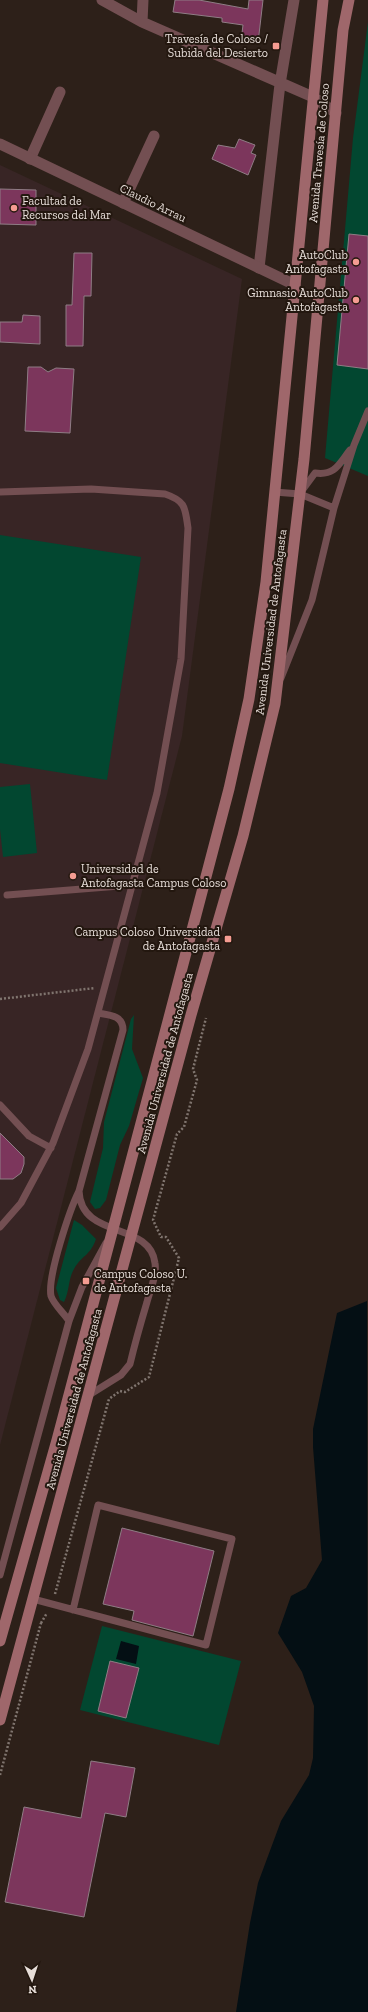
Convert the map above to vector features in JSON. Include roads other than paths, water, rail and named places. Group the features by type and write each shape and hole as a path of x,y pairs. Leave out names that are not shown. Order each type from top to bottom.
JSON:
{"main road":[{"name":"Avenida Travesía de Coloso","path":"295,285 323,0"},
{"name":"Avenida Travesía de Coloso","path":"317,308 343,30 349,0"},
{"name":"Avenida Universidad de Antofagasta","path":"0,1641 113,1230 238,752 249,699 261,623 295,285"},
{"name":"Avenida Universidad de Antofagasta","path":"0,1720 191,1015 243,836 278,686 300,494 317,308"}],"street":[{"path":"102,0 142,22 280,84 313,97 336,113"},
{"path":"142,22 143,0"},
{"path":"259,268 280,84 294,0"},
{"path":"30,159 60,92"},
{"path":"123,203 154,136"},
{"name":"Claudio Arrau","path":"0,144 295,285"}],"lane":[{"path":"278,686 312,600 334,508 354,445 368,411"},
{"path":"300,494 315,473 325,474 336,470 354,445"},
{"path":"0,492 91,489 165,494 177,498 186,508 188,528 181,659 157,793 105,987 88,1049 51,1148 21,1203 0,1227"},
{"path":"274,492 300,494 334,508"},
{"path":"7,895 132,885"},
{"path":"69,1321 52,1299 51,1293 53,1273 71,1207 79,1192 123,1030 121,1022 118,1019 98,1013"},
{"path":"0,1104 29,1136 51,1148"},
{"path":"79,1192 81,1204 86,1214 113,1230 132,1236 144,1242 151,1252 155,1264 153,1279 130,1364 121,1375 89,1395"},
{"path":"0,1573 69,1321 84,1282 113,1230"},
{"path":"33,1599 73,1610 206,1645 232,1539 98,1506 73,1610"}],"place":[{"name":"Travesía de Coloso / Subida del Desierto","path":"276,46"},
{"name":"Facultad de Recursos del Mar","path":"14,208"},
{"name":"AutoClub Antofagasta","path":"356,262"},
{"name":"Gimnasio AutoClub Antofagasta","path":"356,300"},
{"name":"Universidad de Antofagasta Campus Coloso","path":"73,876"},
{"name":"Campus Coloso Universidad de Antofagasta","path":"228,939"},
{"name":"Campus Coloso U. de Antofagasta","path":"86,1281"}]}
